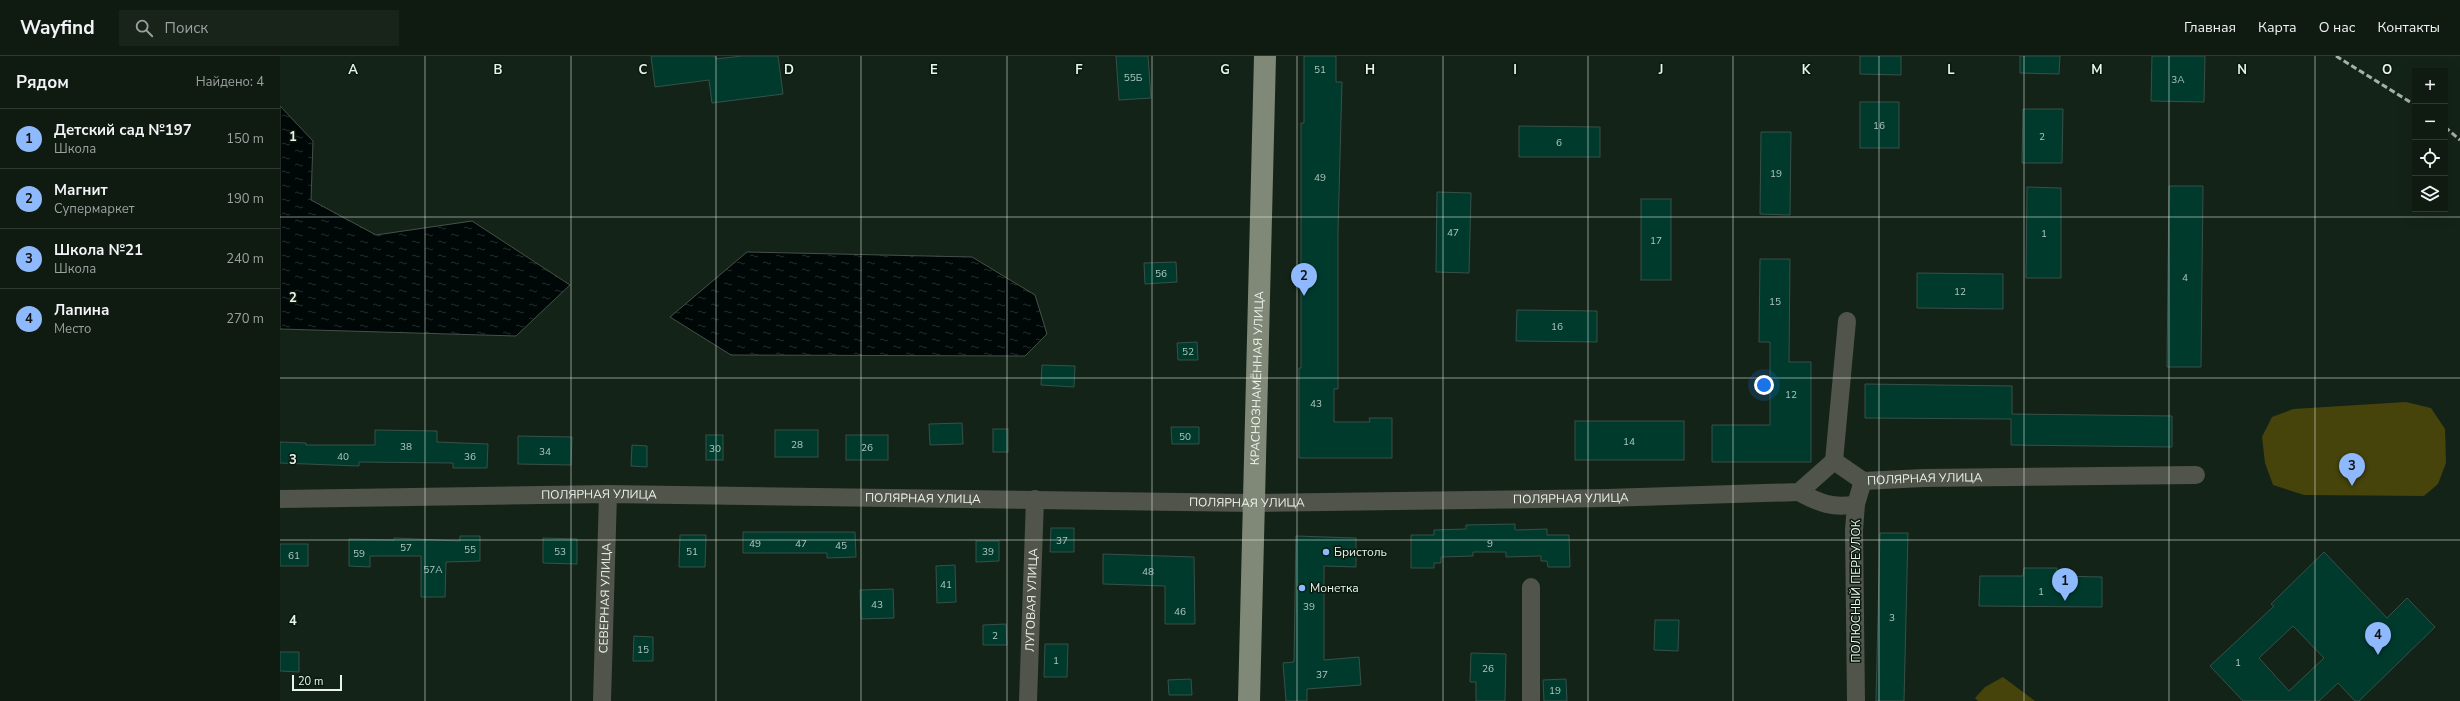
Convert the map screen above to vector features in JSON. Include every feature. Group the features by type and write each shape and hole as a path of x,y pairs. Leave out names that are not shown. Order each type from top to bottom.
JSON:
{"main road":[{"name":"КРАСНОЗНАМЁННАЯ УЛИЦА","path":"1250,701 1265,56"}],"street":[{"path":"1847,321 1834,462 1799,492 1821,504 1833,506 1856,504"},
{"name":"ПОЛЯРНАЯ УЛИЦА","path":"1834,462 1863,481 1923,478 2196,475"},
{"name":"ПОЛЮСНЫЙ ПЕРЕУЛОК","path":"1856,701 1854,530 1856,504 1863,481"},
{"name":"ПОЛЯРНАЯ УЛИЦА","path":"280,499 608,494 1254,503 1799,492"},
{"name":"СЕВЕРНАЯ УЛИЦА","path":"602,701 608,494"},
{"name":"ЛУГОВАЯ УЛИЦА","path":"1028,701 1035,500"},
{"path":"1531,587 1531,701"}],"shaded area":[{"path":"2406,402 2431,408 2445,429 2446,463 2438,484 2424,496 2304,495 2273,485 2265,463 2262,437 2272,417 2293,409"},
{"path":"2003,677 2035,701 1978,701 1975,698 1985,687"}],"water":[{"path":"280,106 313,141 311,200 376,235 472,221 570,285 516,336 280,329"},
{"path":"747,252 972,257 1035,295 1047,334 1025,356 731,355 670,317"}],"building":[{"path":"651,56 715,56 716,59 742,56 778,56 783,94 712,103 709,80 655,87"},
{"path":"1116,56 1148,56 1151,98 1119,100"},
{"path":"1304,56 1336,56 1336,82 1342,82 1338,231 1338,389 1334,389 1334,422 1370,422 1369,418 1392,418 1392,458 1299,458 1299,368 1301,368 1301,123 1304,123"},
{"path":"1860,56 1901,56 1901,75 1860,74"},
{"path":"2020,56 2060,56 2059,74 2020,73"},
{"path":"2152,56 2205,56 2204,102 2151,101"},
{"path":"1860,102 1899,102 1899,148 1860,148"},
{"path":"2023,109 2063,109 2062,163 2022,163"},
{"path":"1519,126 1600,127 1600,157 1519,157"},
{"path":"1761,132 1791,132 1790,215 1760,214"},
{"path":"2169,186 2203,186 2201,367 2167,367"},
{"path":"2027,187 2061,188 2061,278 2026,278"},
{"path":"1437,192 1471,193 1469,273 1436,272"},
{"path":"1641,199 1671,199 1671,280 1641,280"},
{"path":"1760,259 1790,259 1789,362 1811,362 1811,462 1712,462 1712,425 1770,425 1770,342 1759,342"},
{"path":"1176,262 1177,282 1145,284 1144,263"},
{"path":"1917,273 2003,274 2003,309 1917,308"},
{"path":"1517,310 1597,311 1597,342 1516,341"},
{"path":"1197,342 1198,360 1178,360 1177,343"},
{"path":"1042,365 1075,366 1074,387 1041,385"},
{"path":"1865,384 2012,386 2012,414 2172,416 2172,447 2011,445 2011,419 1865,418"},
{"path":"1575,421 1684,421 1684,460 1575,460"},
{"path":"962,423 963,444 930,445 929,424"},
{"path":"1171,427 1199,427 1199,444 1172,444"},
{"path":"993,429 1008,429 1008,452 993,452"},
{"path":"375,430 437,431 437,442 488,444 487,468 453,468 453,463 359,462 359,466 280,463 280,442 306,443 306,445 375,445"},
{"path":"775,430 818,430 818,457 775,457"},
{"path":"706,435 723,435 723,460 706,460"},
{"path":"846,435 888,435 888,460 846,460"},
{"path":"518,436 572,437 571,465 518,464"},
{"path":"632,445 647,446 647,467 631,466"},
{"path":"1515,524 1515,530 1547,529 1547,535 1569,535 1570,567 1548,567 1547,561 1541,561 1541,556 1506,557 1506,552 1473,552 1473,556 1441,557 1441,563 1434,563 1434,568 1411,568 1411,535 1434,535 1434,530 1466,529 1466,525"},
{"path":"1051,528 1074,528 1074,552 1050,552"},
{"path":"743,532 855,532 856,557 827,558 827,553 743,553"},
{"path":"1880,533 1908,533 1904,701 1876,701"},
{"path":"680,535 706,535 705,567 679,567"},
{"path":"460,536 480,536 480,561 446,562 445,597 421,597 421,556 370,556 370,567 349,566 349,539 394,540 394,538 460,541"},
{"path":"1296,536 1356,538 1356,567 1324,566 1324,660 1359,657 1361,685 1307,689 1307,701 1286,701 1283,663 1294,662"},
{"path":"543,538 577,539 577,564 543,563"},
{"path":"976,541 999,541 999,561 976,562"},
{"path":"280,544 308,544 308,566 280,566"},
{"path":"2324,552 2387,618 2407,598 2435,627 2359,701 2355,701 2338,683 2319,701 2243,701 2210,666 2274,606 2271,604","holes":["2293,626 2324,658 2289,691 2259,658"]},
{"path":"1103,554 1194,557 1195,624 1165,624 1165,586 1103,584"},
{"path":"955,565 956,602 937,603 936,566"},
{"path":"2024,568 2057,568 2057,576 2102,577 2102,607 1979,606 1980,576 2023,576"},
{"path":"893,589 894,618 861,619 860,590"},
{"path":"1655,620 1679,620 1678,651 1654,650"},
{"path":"1006,624 1007,645 983,645 983,625"},
{"path":"634,636 653,637 653,661 633,661"},
{"path":"1045,644 1068,644 1067,677 1044,677"},
{"path":"280,652 299,652 299,672 280,671"},
{"path":"1471,653 1506,654 1505,701 1476,701 1476,682 1470,682"},
{"path":"1191,679 1192,695 1169,695 1168,680"},
{"path":"1566,679 1567,701 1544,701 1543,680"}],"railway":[{"path":"2336,56 2413,104"},
{"path":"2448,130 2460,140"}],"place":[{"name":"Магнит","path":"1304,296"},
{"name":"Школа №21","path":"2352,486"},
{"name":"Бристоль","path":"1326,552"},
{"name":"Монетка","path":"1302,588"},
{"name":"Детский сад №197","path":"2065,601"},
{"name":"Лапина","path":"2378,655"}]}
